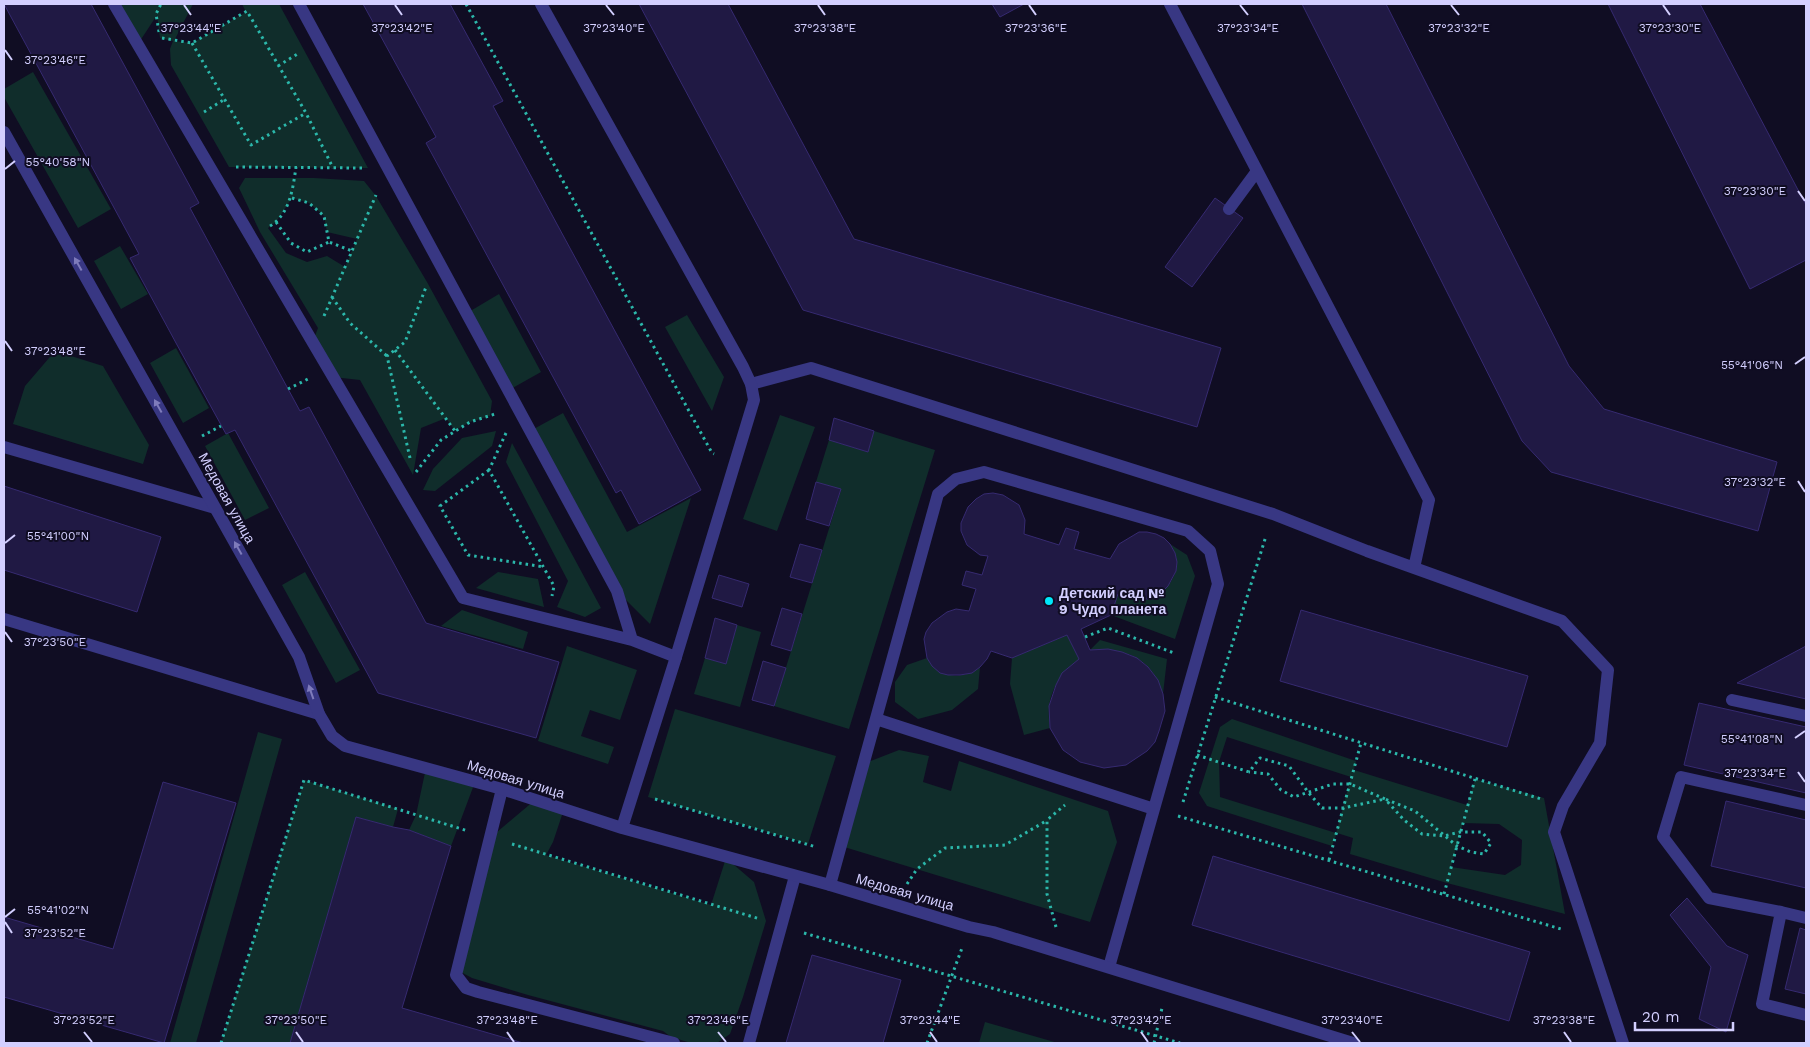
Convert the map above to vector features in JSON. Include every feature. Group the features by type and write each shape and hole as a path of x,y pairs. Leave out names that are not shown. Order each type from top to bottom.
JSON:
{"street":[{"path":"114,4 463,598 632,640 676,657"},
{"path":"299,4 617,591 632,640"},
{"path":"541,4 751,384 754,400 622,828"},
{"path":"1170,4 1429,500 1414,568"},
{"name":"Медовая улица","path":"4,132 299,657 319,714 332,736 345,746 502,789 622,828 994,932 1350,1043"},
{"path":"1229,209 1257,171"},
{"path":"751,384 811,368 1273,514 1414,568 1562,621 1608,670 1600,743 1563,806 1554,832 1623,1043"},
{"path":"4,447 215,508"},
{"path":"830,885 938,494 956,480 984,472 1188,531 1210,551 1218,584 1109,967"},
{"path":"4,619 319,714"},
{"path":"1732,700 1806,716"},
{"path":"876,719 1154,809"},
{"path":"1806,805 1681,777 1664,837 1708,898 1806,918"},
{"path":"502,789 456,975 466,988 674,1043"},
{"path":"749,1043 795,876"},
{"path":"1781,912 1762,1004 1806,1015"}],"path":[{"path":"161,4 156,14 160,38 192,43 247,12 306,113 333,168"},
{"path":"466,4 712,453 734,466"},
{"path":"192,43 252,145 306,113"},
{"path":"210,167 388,168 313,341"},
{"path":"252,238 276,222 292,198 296,167"},
{"path":"292,198 309,203 324,216 329,242"},
{"path":"276,222 291,243 307,252 329,242 352,251"},
{"path":"387,356 405,342 427,282 442,268"},
{"path":"332,297 350,323 387,356 413,475 441,440 455,431 470,422 518,408"},
{"path":"395,350 455,431"},
{"path":"518,408 489,470 440,506 468,555 544,567"},
{"path":"489,470 554,586 547,618"},
{"path":"1273,514 1178,816 1588,937"},
{"path":"1084,637 1108,628 1196,662"},
{"path":"1215,697 1563,806"},
{"path":"1328,860 1361,743"},
{"path":"1197,755 1249,772 1268,774 1281,790 1294,797 1333,784 1350,784 1415,810 1444,836 1457,846 1471,852 1484,854 1491,843 1482,832 1460,832 1444,836 1422,834 1404,820 1385,799"},
{"path":"1249,772 1260,758 1289,766 1322,808 1343,808 1385,799"},
{"path":"1444,894 1475,779"},
{"path":"221,1043 304,780 951,977 1180,1043"},
{"path":"895,904 917,869 945,848 1005,844 1047,820 1087,788"},
{"path":"633,792 838,853"},
{"path":"1047,820 1047,894 1063,954"},
{"path":"928,1043 969,926"},
{"path":"1154,1043 1168,986"}],"green space":[{"path":"114,4 193,4 174,41 192,43 246,12 242,4 279,4 368,168 229,167 171,65 170,49 173,41 160,38 157,15 138,44"},
{"path":"33,72 111,209 78,228 4,97 4,89"},
{"path":"245,178 314,178 364,181 376,196 427,282 492,401 490,416 470,422 455,431 446,418 421,428 413,475 360,380 333,377 313,341 318,328 260,232 239,188","holes":["292,198 309,203 324,216 327,232 357,239 345,267 327,256 307,262 286,253 268,228 276,222"]},
{"path":"120,246 148,294 121,309 94,261"},
{"path":"499,294 541,372 509,390 467,313"},
{"path":"687,315 724,377 712,411 665,327"},
{"path":"176,348 209,408 183,423 150,363"},
{"path":"55,351 103,366 149,445 143,464 13,424 25,386"},
{"path":"563,413 627,532 691,498 650,624 617,591 530,431"},
{"path":"780,415 815,427 777,531 743,519"},
{"path":"496,431 492,446 435,491 423,490 433,469 462,438"},
{"path":"874,431 935,450 849,729 774,706 841,490 816,482 829,440 868,452"},
{"path":"228,433 269,508 245,520 205,446"},
{"path":"512,443 601,608 585,617 557,607 568,581 506,462"},
{"path":"1170,544 1187,555 1195,576 1175,639 1111,615 1118,594 1145,600 1160,594 1168,586 1174,575 1177,563 1176,555"},
{"path":"305,572 360,670 336,683 282,585"},
{"path":"498,572 538,579 544,607 476,588"},
{"path":"462,610 528,632 523,649 441,626"},
{"path":"737,625 761,632 740,707 694,694 705,658 726,664"},
{"path":"1067,635 1079,659 1058,681 1054,689 1049,707 1050,728 1024,735 1010,684 1012,658"},
{"path":"1100,640 1167,659 1163,694 1152,671 1135,657 1115,651 1090,650"},
{"path":"567,646 637,670 620,720 590,710 581,736 614,747 608,764 538,741"},
{"path":"927,658 938,670 951,675 958,676 980,667 978,689 952,710 918,719 895,702 895,682 907,665"},
{"path":"675,709 836,756 808,844 648,797"},
{"path":"1232,719 1356,761 1354,770 1467,805 1475,779 1544,798 1565,914 1447,883 1350,854 1353,838 1337,833 1332,846 1207,806 1199,793 1220,727","holes":["1227,737 1351,777 1336,833 1220,797 1219,762","1463,823 1499,824 1522,840 1521,865 1505,875 1451,867"]},
{"path":"258,732 282,739 196,1043 170,1043"},
{"path":"899,750 929,756 923,782 951,791 959,761 1108,811 1117,842 1090,922 841,846 863,764"},
{"path":"426,768 475,782 451,846 409,830 416,815"},
{"path":"304,780 398,809 393,827 356,817 290,1043 221,1043"},
{"path":"535,800 564,809 553,842 546,855 711,905 726,858 754,882 766,921 730,1034 717,1043 691,1043 671,1037 663,1031 472,978 457,970 490,838"},
{"path":"985,1022 1058,1043 979,1043"}],"building":[{"path":"4,4 91,4 199,203 190,208 300,411 309,407 426,623 559,662 536,738 378,693 235,430 226,434 176,343 130,258 139,254"},
{"path":"363,4 450,4 503,101 493,106 701,490 639,524 621,490 616,493 426,143 436,137"},
{"path":"639,4 728,4 854,239 1221,348 1197,427 803,310"},
{"path":"992,4 1024,4 1000,17"},
{"path":"1302,4 1386,4 1569,366 1604,409 1777,462 1758,531 1551,472 1522,441"},
{"path":"1608,4 1700,4 1806,205 1806,260 1750,289"},
{"path":"1215,198 1243,218 1192,287 1165,267"},
{"path":"834,418 874,431 868,452 829,440"},
{"path":"816,482 841,489 829,526 806,519"},
{"path":"4,486 161,537 137,612 4,570"},
{"path":"984,494 1003,495 1019,505 1025,520 1024,534 1059,545 1066,528 1079,532 1074,549 1110,559 1119,544 1139,532 1147,532 1164,538 1175,553 1176,571 1168,586 1162,592 1148,599 1131,598 1118,594 1111,615 1081,629 1090,650 1108,649 1137,658 1148,667 1158,680 1163,694 1165,711 1155,742 1147,751 1126,765 1104,768 1080,762 1063,750 1050,728 1049,706 1056,685 1062,673 1079,659 1067,635 1012,658 991,651 980,667 972,673 960,675 940,673 927,658 924,639 932,623 947,612 956,609 969,611 976,589 962,585 966,571 982,575 988,556 980,555 967,545 961,531 961,523 968,507 976,499"},
{"path":"800,544 822,550 812,583 790,577"},
{"path":"719,575 749,584 742,607 712,598"},
{"path":"782,608 802,614 791,651 771,645"},
{"path":"1301,610 1528,676 1507,747 1280,681"},
{"path":"715,618 737,625 726,664 705,658"},
{"path":"1806,646 1806,699 1737,683"},
{"path":"763,661 786,668 774,706 752,700"},
{"path":"1699,703 1806,727 1806,793 1684,765"},
{"path":"163,782 236,803 164,1043 4,997 4,917 113,949"},
{"path":"1726,801 1806,820 1806,888 1711,866"},
{"path":"356,817 409,830 451,846 402,1008 523,1043 290,1043"},
{"path":"1213,856 1530,952 1509,1021 1192,925"},
{"path":"1687,898 1727,946 1748,955 1726,1032 1699,1019 1711,967 1670,915"},
{"path":"1800,928 1806,930 1806,994 1785,989"},
{"path":"812,955 901,980 883,1043 786,1043"}],"place":[{"name":"Детский сад № 9 Чудо планета","path":"1049,601"}]}
